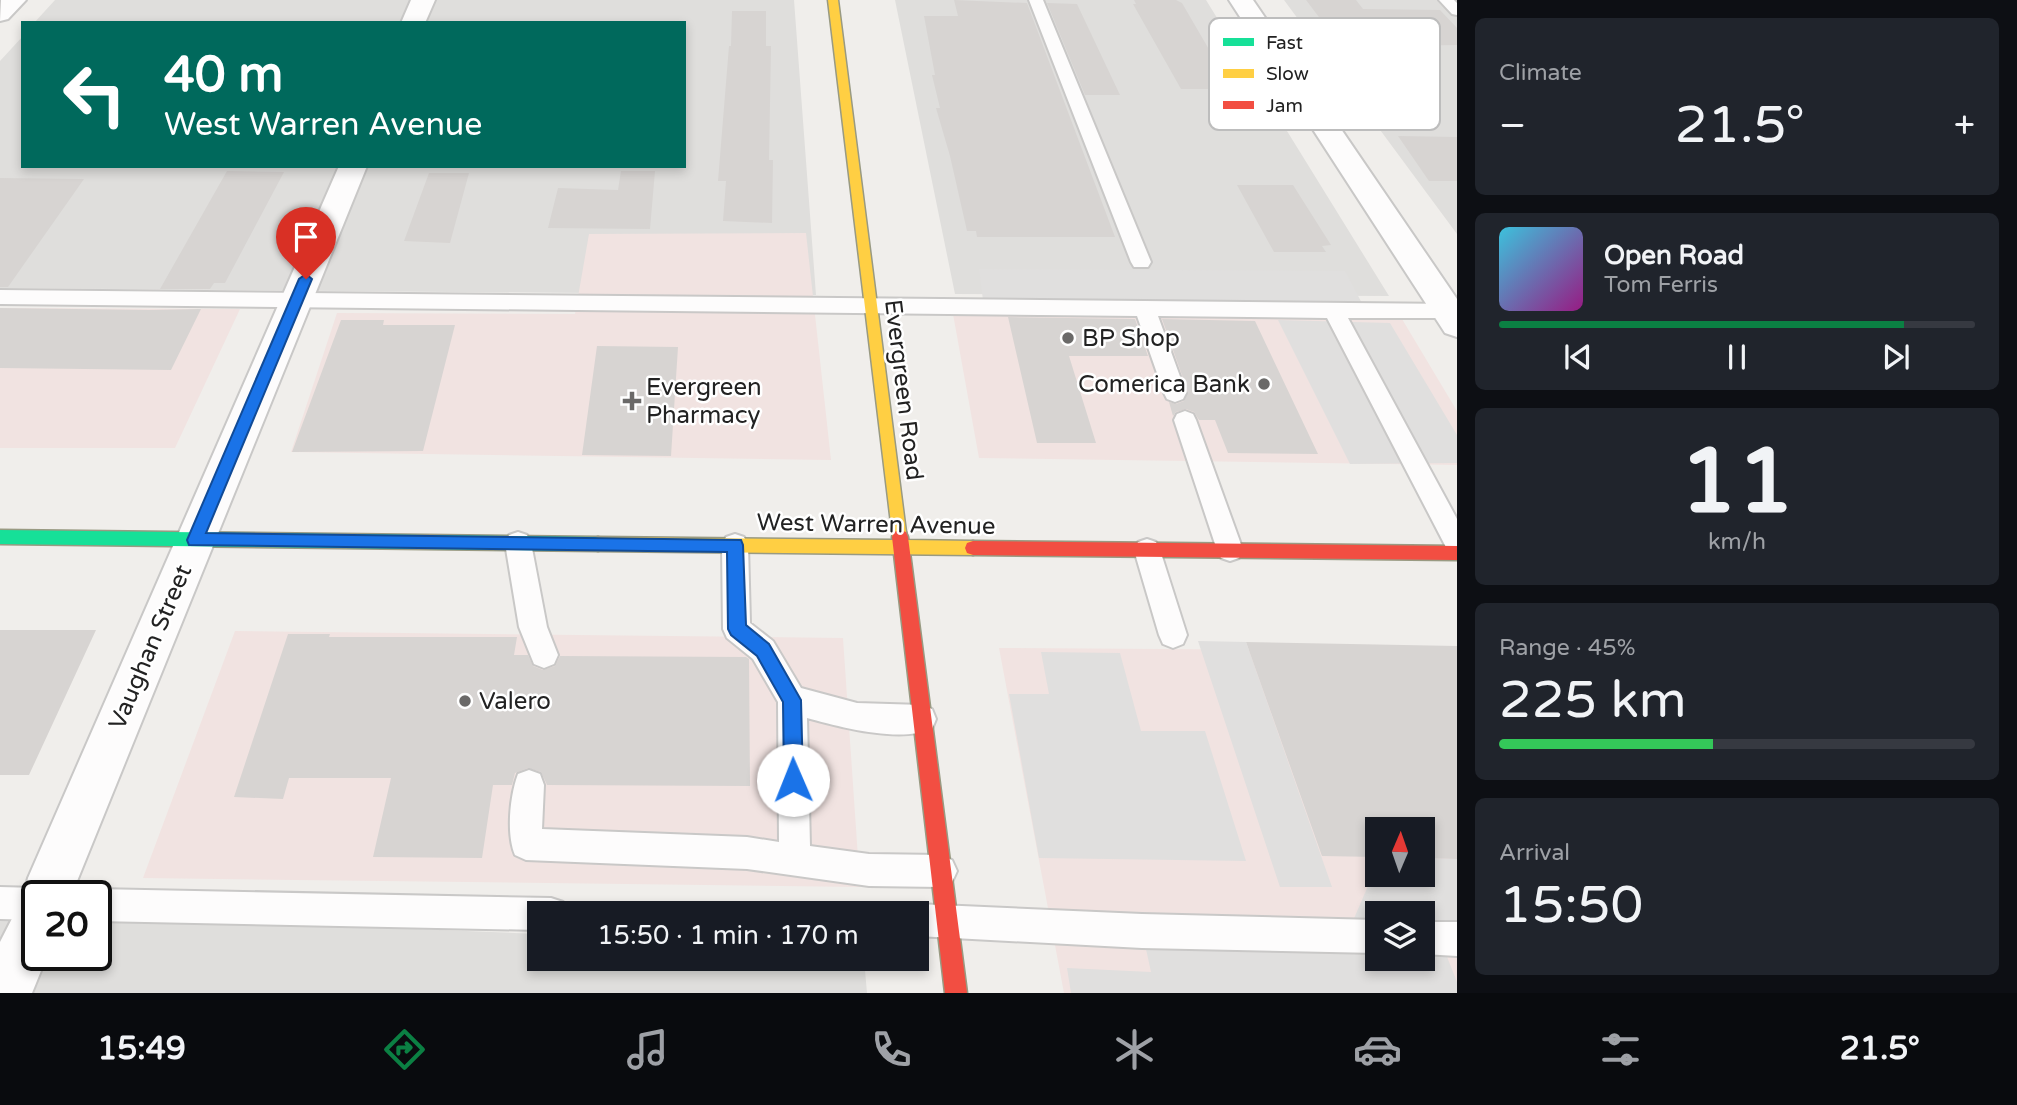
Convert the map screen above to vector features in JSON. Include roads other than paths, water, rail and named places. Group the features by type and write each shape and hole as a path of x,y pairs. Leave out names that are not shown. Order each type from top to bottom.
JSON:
{"street":[{"path":"0,14 14,0"},
{"path":"415,21 423,0"},
{"name":"Evergreen Road","path":"833,0 941,871 932,921 956,993"},
{"path":"1241,0 1253,18"},
{"path":"1329,130 1454,315"},
{"name":"Vaughan Street","path":"53,880 352,168"},
{"name":"West Warren Avenue","path":"0,537 1457,553"},
{"path":"5,993 21,956"}],"lane":[{"path":"1036,0 1141,262"},
{"path":"1446,0 1457,11"},
{"path":"0,297 871,307 1333,309 1454,315"},
{"path":"1145,309 1175,393"},
{"path":"1333,309 1457,543"},
{"path":"1185,419 1230,550"},
{"path":"518,543 533,627 544,655"},
{"path":"735,545 737,629 763,650 792,700 795,860"},
{"path":"1147,550 1173,635"},
{"path":"792,700 857,718 922,719"},
{"path":"529,785 526,844 747,853 869,870 941,871"},
{"path":"0,903 21,904"},
{"path":"112,905 527,914"},
{"path":"932,921 1155,932 1365,937"},
{"path":"1435,938 1457,939"}],"place":[{"name":"BP Shop","path":"1068,338"},
{"name":"Comerica Bank","path":"1264,384"},
{"name":"Evergreen Pharmacy","path":"632,401"},
{"name":"Valero","path":"465,701"}]}
